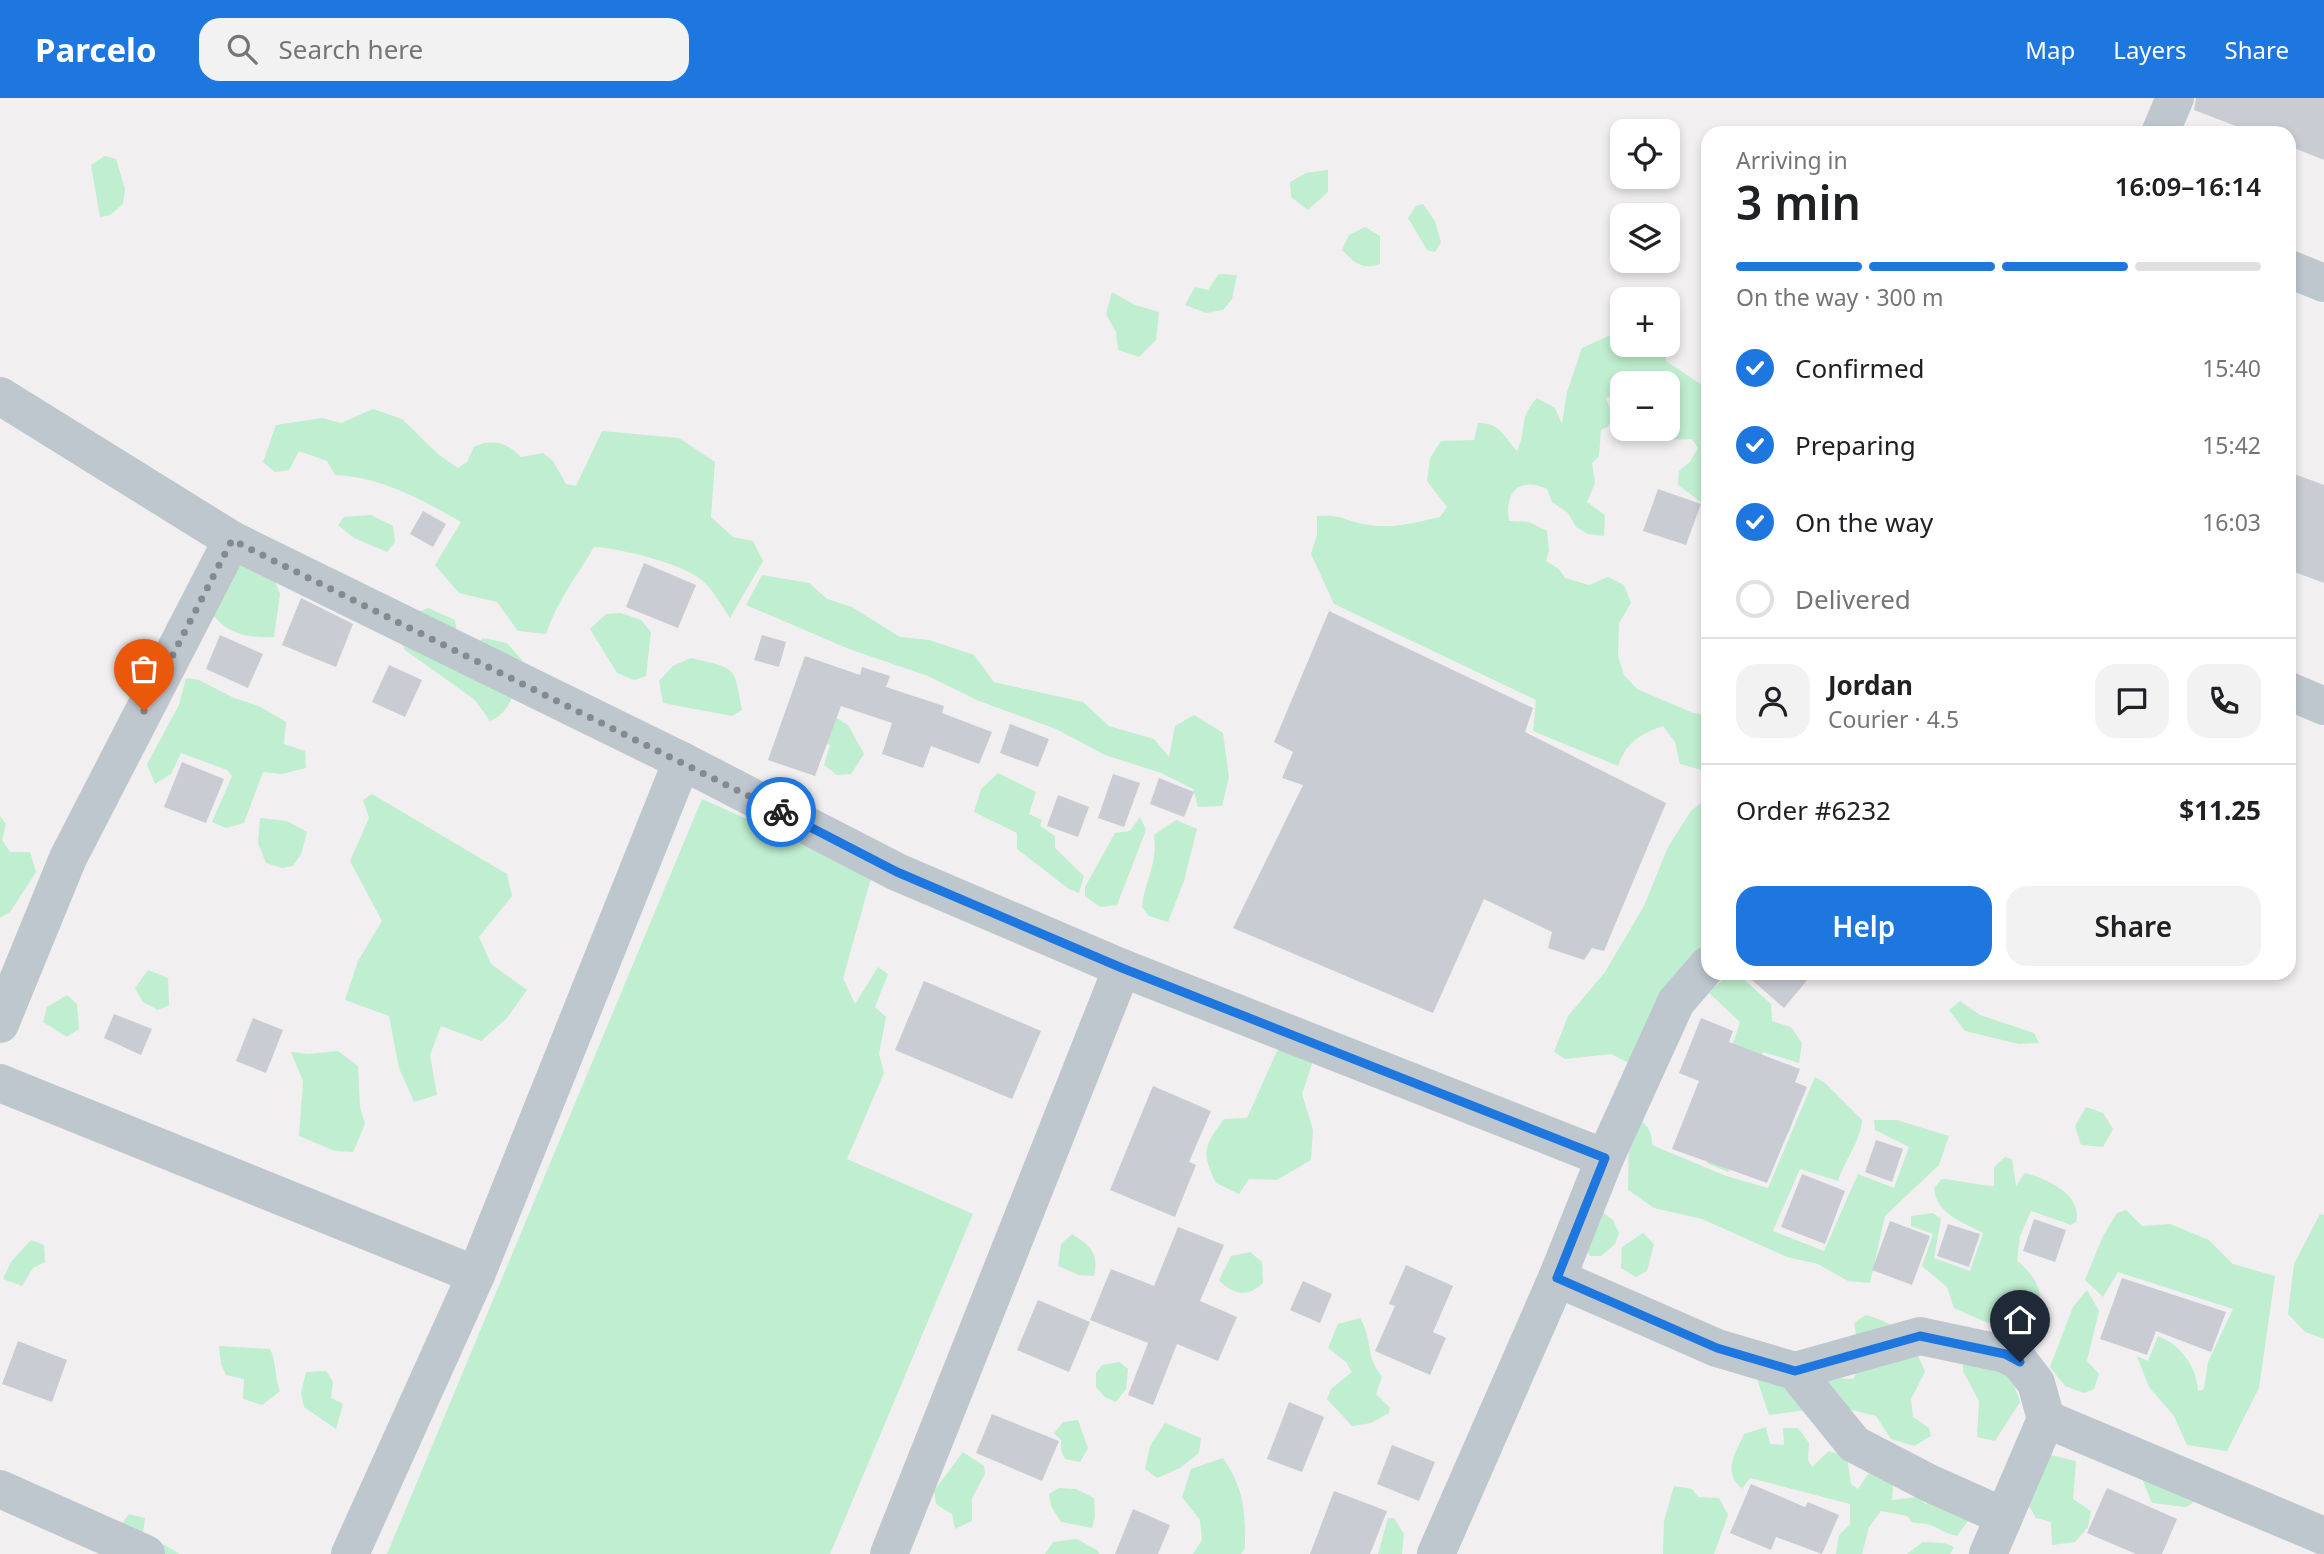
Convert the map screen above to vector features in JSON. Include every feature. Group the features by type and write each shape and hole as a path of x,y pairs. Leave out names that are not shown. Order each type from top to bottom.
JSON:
{"street":[{"path":"2164,126 2175,98"},
{"path":"2296,272 2324,283"},
{"path":"0,396 232,540 682,761 897,872 1122,968 1605,1158"},
{"path":"0,1024 68,858 232,540"},
{"path":"2296,694 2324,706"},
{"path":"350,1554 476,1275 682,761"},
{"path":"889,1554 1122,968"},
{"path":"1436,1554 1557,1278 1605,1158 1676,1002 1701,973"},
{"path":"0,1083 476,1275"},
{"path":"1557,1278 1717,1348 1795,1371 1920,1336 2005,1354 2020,1362 2036,1383 2046,1419 1988,1554"},
{"path":"1795,1371 1854,1444 1929,1483 2003,1516"},
{"path":"2046,1419 2324,1536"},
{"path":"0,1489 146,1554"}],"green space":[{"path":"105,156 116,159 125,189 123,204 110,215 100,217 91,165"},
{"path":"1328,170 1328,192 1308,210 1291,197 1290,182 1306,173"},
{"path":"1423,204 1435,221 1441,242 1435,252 1427,250 1408,218 1416,206"},
{"path":"1365,227 1380,236 1380,264 1359,264 1342,250 1349,235"},
{"path":"1219,274 1237,275 1232,299 1223,310 1206,313 1185,305 1195,287 1208,290"},
{"path":"1112,292 1135,305 1159,312 1156,340 1139,357 1118,350 1116,332 1106,314"},
{"path":"1610,335 1610,357 1666,357 1666,361 1701,384 1701,502 1678,485 1679,471 1690,462 1698,448 1692,439 1680,439 1680,371 1610,371 1610,397 1606,398 1610,409 1610,422 1609,426 1601,430 1599,456 1592,463 1595,483 1587,502 1605,515 1604,536 1588,534 1576,527 1568,513 1552,502 1547,489 1537,485 1529,484 1516,489 1511,495 1508,511 1509,521 1529,522 1547,531 1549,551 1546,561 1559,569 1565,578 1589,585 1608,577 1624,585 1631,603 1619,623 1618,656 1624,675 1637,689 1701,714 1701,770 1680,764 1675,742 1663,726 1635,740 1625,751 1618,766 1533,731 1536,700 1334,604 1311,554 1317,535 1317,516 1334,516 1379,526 1440,517 1447,507 1427,481 1430,458 1441,441 1474,440 1478,423 1485,423 1501,431 1517,451 1527,412 1537,398 1555,408 1562,424 1567,392 1582,348"},
{"path":"373,409 402,419 439,455 458,468 467,462 474,447 499,443 511,448 521,457 543,453 553,461 566,484 576,486 602,431 679,438 715,462 711,517 733,537 753,541 763,561 730,618 711,590 695,575 652,558 594,547 562,600 546,634 518,631 497,602 459,593 435,565 461,522 385,485 335,475 327,461 299,451 289,470 275,472 263,462 276,425 322,418 341,423"},
{"path":"371,515 393,526 395,542 387,552 354,538 338,525 344,517"},
{"path":"236,563 269,565 280,594 274,637 256,637 232,631 212,613"},
{"path":"762,575 809,583 827,599 852,607 900,637 929,640 974,655 994,682 1083,702 1109,726 1154,739 1169,757 1175,726 1194,715 1223,733 1229,777 1222,806 1198,807 1193,789 1161,773 1105,755 1056,729 979,701 928,676 849,649 746,605"},
{"path":"428,608 455,620 458,641 467,653 483,638 507,643 522,660 509,704 490,721 475,700 405,650 395,629 404,619"},
{"path":"621,613 641,620 651,632 646,676 634,680 617,673 590,629 606,614"},
{"path":"691,658 717,664 730,671 737,684 742,710 732,716 663,703 659,681 673,666"},
{"path":"186,678 199,680 234,698 259,706 286,722 284,744 305,751 306,768 282,774 263,772 244,823 226,828 212,822 232,776 227,770 181,753 171,774 155,784 147,764 179,705"},
{"path":"830,714 848,725 864,754 851,774 837,775 824,765 830,745 800,733"},
{"path":"998,773 1036,792 1029,814 1042,820 1040,826 1055,836 1055,848 1084,876 1079,893 1069,889 1017,849 1017,833 974,812 981,789"},
{"path":"372,794 507,874 512,896 479,937 491,964 527,990 507,1018 481,1041 441,1026 430,1055 437,1095 414,1102 399,1068 389,1016 345,1000 358,961 382,921 350,861 369,818 363,800"},
{"path":"702,799 872,875 843,978 855,1004 878,967 888,974 875,1007 886,1017 879,1054 884,1073 847,1159 973,1214 830,1554 387,1554"},
{"path":"1701,803 1701,968 1645,1071 1611,1054 1565,1059 1554,1052 1568,1016 1605,972 1644,906 1668,847 1691,811"},
{"path":"0,816 6,824 2,840 10,852 30,852 36,872 10,912 0,918"},
{"path":"1140,817 1146,830 1117,905 1100,907 1085,896 1085,887 1115,833 1130,831"},
{"path":"260,818 287,821 307,832 301,854 293,866 282,868 266,863 258,843"},
{"path":"1176,820 1197,829 1184,881 1168,922 1149,916 1142,907 1153,864 1154,835"},
{"path":"148,970 168,978 169,1005 158,1010 143,1002 135,988"},
{"path":"1723,980 1745,980 1771,1004 1772,1021 1791,1027 1802,1043 1799,1063 1763,1052 1744,1098 1794,1117 1789,1133 1748,1119 1728,1172 1707,1163 1732,1100 1731,1050 1740,1022 1708,992"},
{"path":"67,995 77,1004 79,1029 67,1037 43,1022 47,1007"},
{"path":"1960,1001 1980,1015 2034,1033 2039,1043 2019,1044 1965,1031 1949,1010"},
{"path":"1300,1039 1315,1055 1302,1094 1313,1130 1311,1160 1277,1180 1249,1179 1239,1194 1216,1183 1207,1156 1212,1136 1224,1119 1247,1118 1277,1051"},
{"path":"338,1051 358,1066 360,1107 365,1124 353,1152 335,1151 299,1136 303,1081 291,1052 308,1054"},
{"path":"1815,1077 1825,1083 1862,1120 1861,1128 1838,1181 1800,1169 1773,1231 1824,1251 1858,1174 1894,1188 1909,1147 1875,1130 1874,1120 1897,1120 1949,1136 1939,1165 1885,1216 1870,1283 1848,1281 1818,1264 1787,1257 1702,1219 1654,1208 1628,1190 1629,1131 1636,1117 1648,1129 1652,1145 1726,1176 1768,1188"},
{"path":"2086,1107 2103,1113 2113,1129 2103,1147 2081,1145 2075,1126"},
{"path":"2005,1157 2012,1159 2016,1186 2025,1173 2043,1179 2069,1196 2077,1212 2076,1222 2071,1225 2031,1211 2020,1236 2017,1261 2035,1281 2040,1297 2039,1305 2035,1312 2012,1326 1990,1323 1954,1308 1947,1287 1922,1266 1933,1234 1911,1226 1911,1216 1933,1213 1941,1219 1934,1258 1970,1271 1983,1233 1945,1211 1934,1188 1942,1179 1994,1186 1994,1167"},
{"path":"2126,1210 2142,1226 2170,1224 2209,1240 2233,1264 2275,1276 2259,1388 2227,1451 2187,1445 2174,1416 2149,1387 2137,1356 2148,1361 2158,1336 2180,1351 2191,1365 2198,1391 2204,1389 2208,1362 2233,1309 2118,1272 2103,1297 2085,1280 2103,1236 2117,1213"},
{"path":"1601,1211 1613,1220 1619,1233 1615,1244 1601,1256 1590,1256 1580,1235"},
{"path":"2320,1214 2324,1215 2324,1339 2305,1332 2288,1314 2294,1264"},
{"path":"1643,1233 1654,1244 1647,1271 1636,1277 1621,1268 1622,1247"},
{"path":"1072,1234 1092,1250 1095,1261 1094,1276 1079,1275 1058,1266 1061,1244"},
{"path":"31,1240 44,1245 45,1262 33,1268 22,1286 3,1279 11,1262"},
{"path":"1250,1252 1262,1262 1263,1283 1246,1293 1230,1289 1219,1280 1231,1256"},
{"path":"2087,1290 2099,1311 2087,1361 2099,1374 2094,1389 2084,1393 2065,1386 2050,1367 2073,1307"},
{"path":"1866,1315 1896,1328 1910,1342 1925,1372 1911,1399 1913,1417 1929,1428 1931,1436 1914,1446 1891,1439 1876,1416 1836,1406 1769,1415 1755,1373 1853,1379 1861,1364 1854,1323"},
{"path":"1360,1318 1373,1361 1382,1377 1376,1394 1390,1408 1389,1413 1371,1423 1352,1426 1327,1399 1331,1389 1352,1372 1346,1362 1328,1348 1338,1324"},
{"path":"219,1346 270,1349 280,1391 262,1405 243,1399 244,1379 226,1375 221,1364"},
{"path":"1963,1349 2007,1366 2020,1402 1995,1441 1977,1437 1979,1401 1963,1371"},
{"path":"1119,1362 1128,1369 1126,1389 1116,1402 1105,1397 1096,1387 1096,1373 1102,1365"},
{"path":"326,1371 333,1382 331,1398 343,1404 336,1429 304,1407 301,1393 306,1372"},
{"path":"1078,1420 1088,1448 1080,1462 1065,1459 1061,1440 1054,1433 1063,1422"},
{"path":"1165,1423 1201,1438 1199,1453 1180,1468 1157,1478 1145,1469 1150,1446"},
{"path":"1766,1427 1770,1444 1784,1445 1783,1428 1798,1428 1809,1443 1808,1460 1812,1467 1829,1451 1847,1457 1851,1484 1858,1489 1868,1474 1879,1470 1893,1486 1892,1500 1917,1497 1926,1504 1940,1492 1968,1521 1957,1536 1927,1524 1913,1523 1907,1516 1881,1511 1869,1527 1862,1554 1836,1554 1839,1535 1850,1524 1850,1504 1750,1478 1742,1489 1736,1482 1731,1469 1732,1463 1744,1434"},
{"path":"963,1452 984,1466 985,1474 972,1498 972,1521 955,1529 952,1514 936,1504 934,1491"},
{"path":"2043,1453 2076,1461 2073,1499 2091,1511 2088,1527 2075,1542 2052,1545 2051,1522 2036,1518 2025,1499"},
{"path":"1223,1458 1240,1491 1245,1523 1245,1548 1241,1554 1193,1554 1202,1540 1200,1520 1182,1497 1191,1469"},
{"path":"2148,1471 2194,1502 2186,1507 2152,1503 2143,1481"},
{"path":"1674,1486 1692,1489 1698,1497 1719,1498 1728,1515 1714,1554 1663,1554 1664,1521"},
{"path":"1059,1488 1076,1489 1094,1498 1095,1517 1092,1528 1061,1522 1051,1506 1049,1494"},
{"path":"129,1514 145,1518 143,1533 180,1554 108,1554 115,1534"},
{"path":"1388,1518 1394,1518 1404,1534 1402,1554 1378,1554"},
{"path":"1077,1539 1099,1554 1045,1554 1053,1542"},
{"path":"1923,1542 1944,1543 1954,1547 1950,1554 1907,1554"}],"building":[{"path":"2196,98 2324,98 2324,160 2296,149 2296,126 2236,126 2194,110"},
{"path":"2296,475 2324,485 2324,583 2296,573"},
{"path":"1658,489 1701,504 1686,545 1643,531"},
{"path":"423,511 446,524 433,547 410,534"},
{"path":"644,563 696,585 678,628 626,607"},
{"path":"301,598 353,624 336,667 282,645"},
{"path":"1329,611 1533,708 1525,732 1666,803 1604,951 1592,948 1584,960 1548,948 1552,932 1484,899 1433,1013 1233,928 1303,785 1282,778 1293,752 1274,742"},
{"path":"220,635 263,654 248,688 206,669"},
{"path":"762,635 786,642 779,667 754,660"},
{"path":"805,656 860,675 862,667 890,676 886,687 944,706 942,713 992,732 979,764 931,746 923,768 882,754 892,723 841,706 815,776 768,760"},
{"path":"389,665 422,680 405,717 372,702"},
{"path":"1010,724 1049,739 1038,767 1000,753"},
{"path":"182,762 224,779 206,823 164,807"},
{"path":"1113,774 1140,783 1124,827 1098,818"},
{"path":"1159,778 1194,792 1184,817 1150,804"},
{"path":"1058,795 1089,807 1078,837 1047,826"},
{"path":"1752,980 1807,980 1784,1008"},
{"path":"924,981 1041,1031 1012,1099 895,1050"},
{"path":"114,1014 152,1029 141,1055 104,1038"},
{"path":"253,1018 283,1030 266,1073 236,1061"},
{"path":"1701,1018 1733,1031 1729,1042 1800,1069 1795,1082 1807,1087 1767,1183 1672,1149 1699,1081 1679,1073"},
{"path":"1153,1086 1211,1111 1189,1162 1196,1165 1175,1217 1110,1190"},
{"path":"1876,1140 1903,1149 1892,1182 1865,1172"},
{"path":"1802,1174 1845,1191 1825,1244 1781,1227"},
{"path":"2034,1219 2066,1230 2055,1262 2023,1251"},
{"path":"1890,1221 1930,1236 1912,1285 1872,1270"},
{"path":"1948,1224 1980,1234 1969,1267 1937,1256"},
{"path":"1178,1227 1224,1245 1200,1301 1237,1317 1218,1361 1177,1344 1153,1405 1128,1395 1148,1343 1090,1320 1111,1269 1154,1286"},
{"path":"1406,1265 1453,1286 1433,1332 1446,1338 1430,1375 1375,1351 1395,1306 1389,1304"},
{"path":"2122,1278 2226,1312 2211,1352 2156,1331 2147,1355 2100,1339"},
{"path":"1303,1281 1332,1294 1320,1323 1290,1310"},
{"path":"1038,1300 1090,1322 1069,1372 1017,1350"},
{"path":"18,1341 67,1360 52,1402 2,1384"},
{"path":"1289,1402 1324,1417 1302,1472 1267,1459"},
{"path":"992,1414 1059,1441 1042,1481 976,1453"},
{"path":"1392,1445 1435,1462 1419,1501 1377,1484"},
{"path":"1751,1484 1805,1507 1808,1502 1839,1515 1822,1554 1776,1537 1771,1550 1730,1533"},
{"path":"2107,1488 2177,1519 2162,1554 2136,1554 2087,1533"},
{"path":"1334,1491 1387,1511 1370,1554 1310,1554"},
{"path":"1133,1509 1170,1525 1158,1554 1115,1554"}],"way so far":[{"path":"144,711 232,540 781,812"}],"route":[{"path":"781,812 897,872 1122,968 1605,1158 1557,1278 1717,1348 1795,1371 1920,1336 2005,1354 2020,1362"}]}
